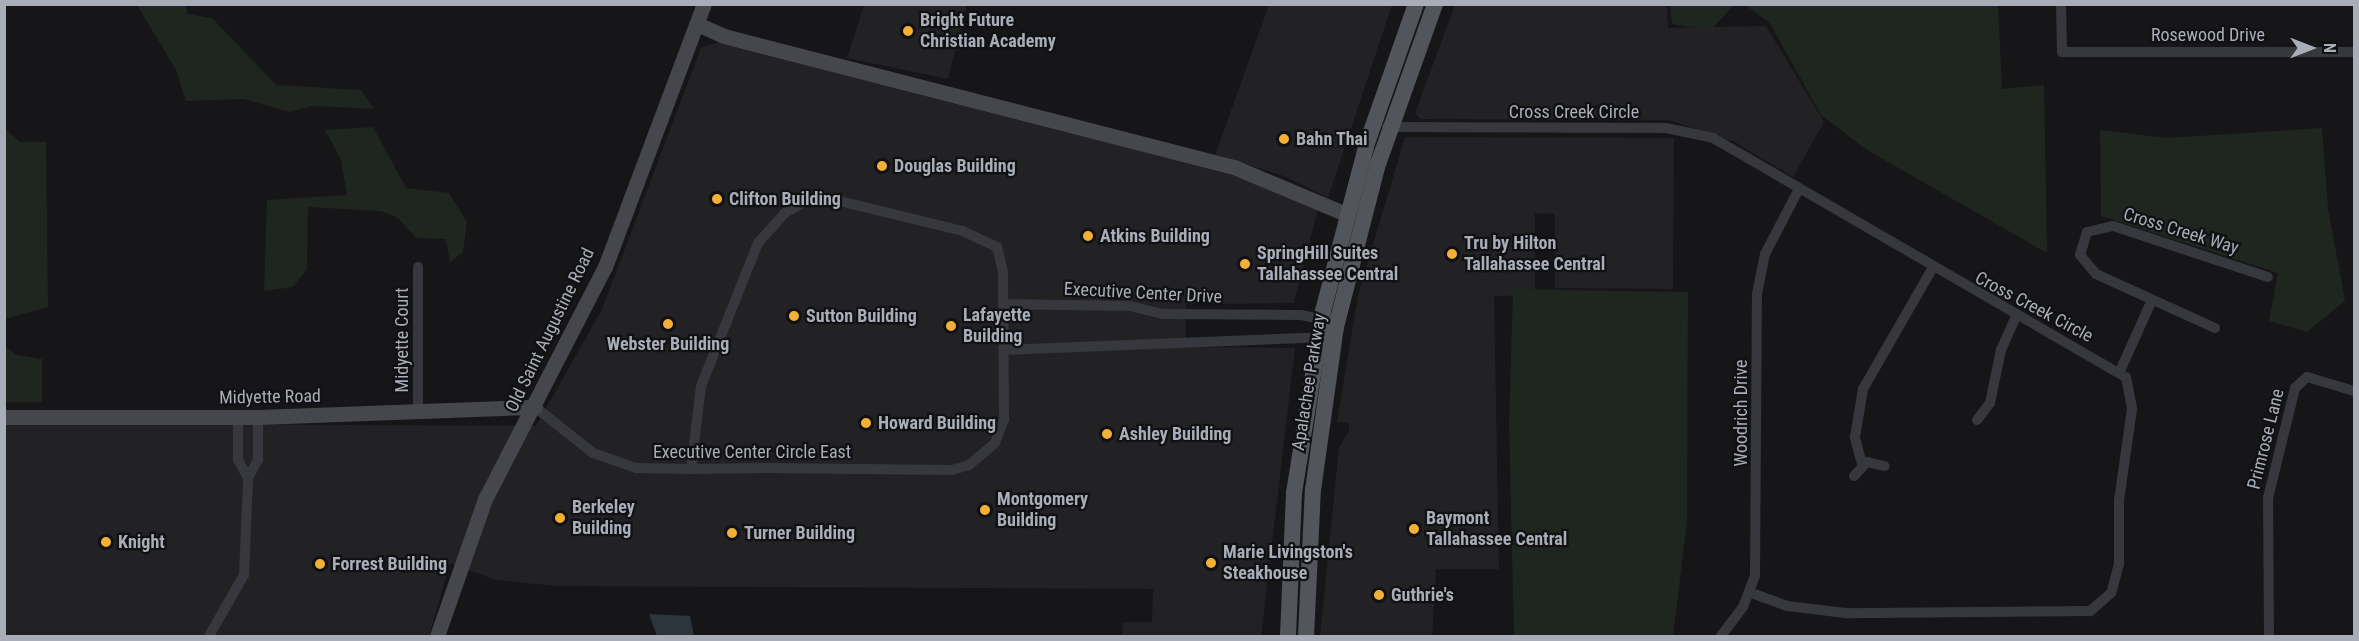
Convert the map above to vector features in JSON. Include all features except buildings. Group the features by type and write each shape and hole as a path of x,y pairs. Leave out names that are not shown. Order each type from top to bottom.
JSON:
{"main road":[{"name":"Apalachee Parkway","path":"1288,636 1292,520 1317,341 1346,214 1371,127 1416,4"},
{"name":"Apalachee Parkway","path":"1306,636 1308,555 1336,327 1390,127 1434,4"},
{"path":"1292,520 1308,555"}],"street":[{"name":"Old Saint Augustine Road","path":"437,636 474,522 605,267 704,4"},
{"name":"Rosewood Drive","path":"2061,4 2062,52 2355,52"},
{"path":"697,24 724,36 1234,167 1346,214"},
{"name":"Cross Creek Circle","path":"1371,127 1689,131 1735,148 1799,189 2015,318 2116,369"},
{"name":"Woodrich Drive","path":"1721,636 1749,592 1758,551 1757,294 1766,254 1799,189"},
{"path":"691,469 701,387 758,243 773,223 802,202 835,200 981,237 1000,252 1005,350 1132,349 1149,342 1317,341 1336,327 1322,318"},
{"name":"Cross Creek Way","path":"2215,328 2151,302 2088,267 2080,255 2087,232 2113,226 2268,277"},
{"name":"Midyette Court","path":"418,267 418,413"},
{"path":"1854,476 1862,464 1855,437 1863,389 1932,269"},
{"path":"1749,592 1786,606 1845,614 2090,611 2111,592 2119,564 2119,500 2132,393 2116,369 2151,302"},
{"name":"Executive Center Drive","path":"1004,304 1322,318"},
{"path":"1977,420 1990,403 2001,350 2015,318"},
{"name":"Executive Center Circle East","path":"535,407 602,458 636,468 952,470 984,454 1002,426 1005,350"},
{"name":"Primrose Lane","path":"2269,636 2268,498 2295,388 2307,377 2355,391"},
{"name":"Midyette Road","path":"4,417 258,417 535,407"},
{"path":"238,416 238,460 248,478"},
{"path":"209,636 244,575 248,478 258,460 258,417"},
{"path":"1862,464 1885,466"}],"shaded area":[{"path":"1667,4 1668,28 1766,26 1824,122 1793,177 1735,142 1669,120 1421,119 1415,113 1455,5"},
{"path":"1670,4 1734,5 1711,30 1672,24"},
{"path":"137,5 186,5 187,14 212,18 276,85 361,90 374,109 312,106 289,112 244,99 186,101 176,70"},
{"name":"Bright Future Christian Academy","path":"864,5 967,5 948,79 847,58"},
{"path":"1269,5 1392,5 1328,198 1284,176 1215,155"},
{"path":"1745,5 1998,5 2002,89 2044,85 2047,253 1867,150 1821,115 1769,22"},
{"path":"721,41 1263,183 1318,209 1294,303 1186,304 1186,347 1295,348 1261,636 1122,636 1123,622 1152,622 1153,589 559,586 496,580 450,563 429,636 5,636 5,423 536,426 602,309 701,48"},
{"path":"373,127 406,188 449,193 467,222 463,252 450,262 446,239 416,238 398,218 381,211 308,207 307,269 293,287 264,291 267,200 347,195 341,160 325,130"},
{"path":"5,128 20,142 46,142 48,307 5,319"},
{"path":"2322,128 2328,208 2345,301 2307,332 2269,321 2278,273 2101,216 2100,130 2167,138"},
{"path":"1405,137 1674,138 1673,289 1555,288 1555,214 1535,213 1535,295 1494,296 1499,569 1436,569 1432,636 1320,636 1339,447 1349,431 1349,423 1337,422 1358,295"},
{"path":"1513,289 1688,292 1687,522 1673,636 1514,636 1509,425"},
{"path":"4,346 17,355 42,359 42,402 5,402"},
{"path":"649,614 690,616 694,636 657,636"}],"place":[{"name":"Bright Future Christian Academy","path":"908,31"},
{"name":"Bahn Thai","path":"1284,139"},
{"name":"Douglas Building","path":"882,166"},
{"name":"Clifton Building","path":"717,199"},
{"name":"Atkins Building","path":"1088,236"},
{"name":"Tru by Hilton Tallahassee Central","path":"1452,254"},
{"name":"SpringHill Suites Tallahassee Central","path":"1245,264"},
{"name":"Sutton Building","path":"794,316"},
{"name":"Webster Building","path":"668,324"},
{"name":"Lafayette Building","path":"951,326"},
{"name":"Howard Building","path":"866,423"},
{"name":"Ashley Building","path":"1107,434"},
{"name":"Montgomery Building","path":"985,510"},
{"name":"Berkeley Building","path":"560,518"},
{"name":"Baymont Tallahassee Central","path":"1414,529"},
{"name":"Turner Building","path":"732,533"},
{"name":"Knight","path":"106,542"},
{"name":"Marie Livingston's Steakhouse","path":"1211,563"},
{"name":"Forrest Building","path":"320,564"},
{"name":"Guthrie's","path":"1379,595"}]}
